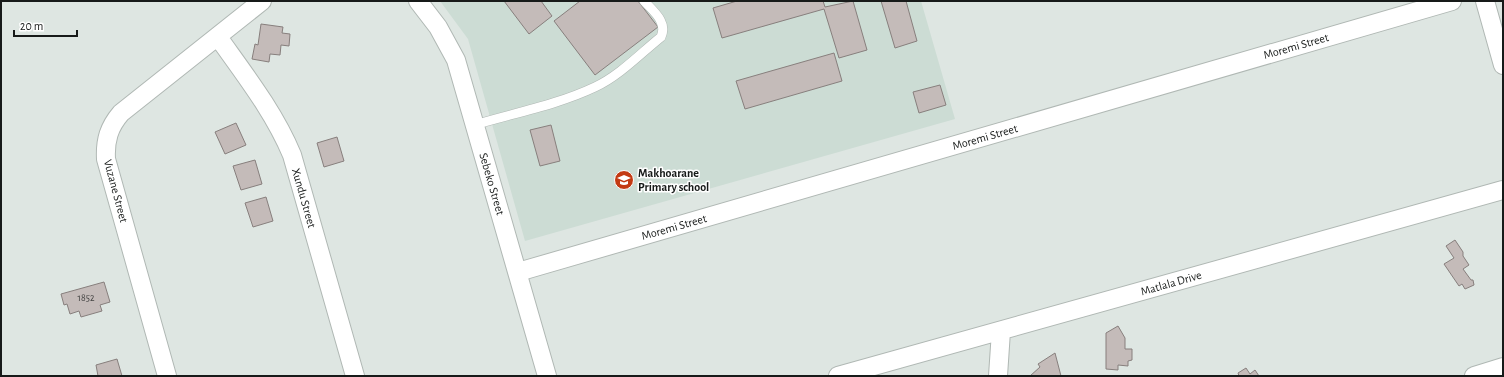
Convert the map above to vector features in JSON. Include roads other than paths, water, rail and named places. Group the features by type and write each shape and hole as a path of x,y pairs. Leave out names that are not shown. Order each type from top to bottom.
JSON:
{"street":[{"name":"Vuzane Street","path":"167,376 106,159 106,146 113,123 121,113 262,1"},
{"name":"Sebeko Street","path":"418,1 438,27 453,55 518,272 547,376"},
{"name":"Moremi Street","path":"518,272 1452,1"},
{"path":"1486,1 1503,65"},
{"name":"Xundu Street","path":"218,37 269,110 292,155 355,376"},
{"name":"Matlala Drive","path":"838,376 1503,190"},
{"path":"998,376 1001,331"},
{"path":"1474,376 1503,367"}],"lane":[{"path":"474,125 562,100 596,87 609,79 661,37 663,32 661,21 644,1"}],"place":[{"name":"Makhoarane Primary school","path":"624,180"}]}
